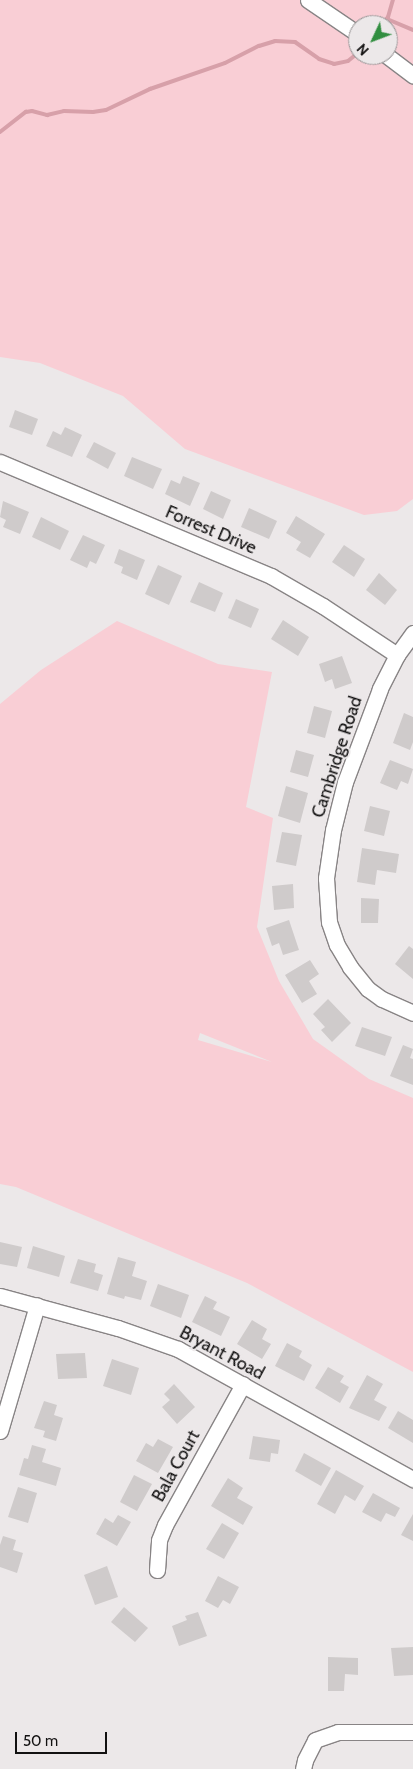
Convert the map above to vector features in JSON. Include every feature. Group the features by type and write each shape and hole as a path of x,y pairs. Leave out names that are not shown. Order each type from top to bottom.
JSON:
{"street":[{"path":"308,0 348,27"},
{"path":"398,64 413,75"},
{"name":"Forrest Drive","path":"0,462 270,576 323,606 397,655"},
{"name":"Cambridge Road","path":"413,633 397,655 371,710 337,810 327,861 326,906 337,945 358,978 382,999 413,1013"},
{"name":"Bryant Road","path":"0,1296 37,1305 157,1341 243,1384 413,1478"},
{"path":"0,1431 37,1305"},
{"name":"Bala Court","path":"157,1570 159,1540 165,1525 243,1384"},
{"path":"303,1769 305,1760 315,1740 338,1732 413,1732"}],"shaded area":[{"path":"0,0 413,0 413,499 397,511 364,515 185,449 123,396 40,363 0,357"},
{"path":"117,621 218,664 272,672 246,807 273,818 257,927 279,981 313,1039 369,1079 413,1098 413,1372 247,1283 16,1187 0,1184 0,704 41,670","holes":["200,1033 272,1062 198,1040"]}],"building":[{"path":"15,410 38,419 32,435 9,427"},
{"path":"65,427 82,435 72,457 46,446 53,431 61,435"},
{"path":"94,442 116,453 108,469 86,457"},
{"path":"132,457 162,469 153,489 124,476"},
{"path":"183,476 200,483 190,506 165,494 171,480 180,484"},
{"path":"211,491 231,500 223,519 203,509"},
{"path":"3,501 29,512 20,534 3,527 6,520 0,517"},
{"path":"249,508 277,521 269,539 241,527"},
{"path":"296,516 325,534 310,558 296,550 301,542 286,533"},
{"path":"41,517 69,531 60,550 32,537"},
{"path":"83,535 105,545 96,564 90,561 87,568 70,560"},
{"path":"344,545 365,559 354,577 332,562"},
{"path":"119,549 145,560 137,580 121,573 123,567 114,563"},
{"path":"158,565 182,576 169,605 145,594"},
{"path":"379,573 397,590 385,605 366,590"},
{"path":"199,582 223,593 215,612 190,602"},
{"path":"236,599 259,609 251,628 228,618"},
{"path":"283,620 309,637 298,656 271,639"},
{"path":"342,656 352,683 335,689 332,679 325,682 319,664"},
{"path":"314,706 332,711 325,738 307,733"},
{"path":"404,713 413,717 413,742 410,750 393,743"},
{"path":"296,750 314,755 308,777 290,772"},
{"path":"390,760 413,769 408,784 401,781 397,790 380,783"},
{"path":"286,786 308,793 300,823 278,816"},
{"path":"370,806 390,811 384,836 364,831"},
{"path":"282,832 302,835 296,866 276,862"},
{"path":"362,848 399,854 396,873 377,870 375,885 357,882"},
{"path":"293,884 294,908 274,910 272,886"},
{"path":"361,898 379,899 378,923 361,923"},
{"path":"289,920 299,950 283,955 279,943 272,946 266,928"},
{"path":"409,946 413,949 413,979 395,964"},
{"path":"310,960 319,974 309,981 317,994 302,1003 285,975"},
{"path":"328,999 351,1023 332,1042 321,1030 325,1027 313,1014"},
{"path":"362,1027 392,1037 385,1056 355,1046"},
{"path":"403,1045 413,1049 410,1058 413,1059 413,1085 390,1076"},
{"path":"0,1242 22,1247 17,1267 0,1264"},
{"path":"33,1246 65,1256 59,1277 27,1268"},
{"path":"118,1257 136,1262 132,1276 147,1281 141,1300 125,1296 124,1299 107,1294"},
{"path":"78,1259 96,1264 94,1272 103,1275 98,1291 70,1283"},
{"path":"158,1284 189,1295 181,1318 150,1306"},
{"path":"205,1296 217,1302 213,1309 230,1317 221,1336 192,1322"},
{"path":"252,1320 267,1329 262,1339 271,1344 262,1359 237,1344"},
{"path":"287,1343 302,1351 299,1357 312,1365 304,1381 275,1366"},
{"path":"85,1353 87,1378 58,1379 56,1354"},
{"path":"112,1359 139,1368 131,1395 103,1386"},
{"path":"328,1367 344,1376 340,1382 349,1387 340,1403 315,1388"},
{"path":"367,1375 383,1384 374,1400 387,1407 379,1421 349,1408"},
{"path":"174,1384 195,1407 177,1424 162,1407 170,1400 164,1394"},
{"path":"44,1401 57,1405 54,1415 63,1418 56,1441 43,1437 45,1431 34,1428"},
{"path":"398,1411 413,1420 413,1443 388,1428"},
{"path":"253,1436 280,1440 278,1454 271,1453 270,1462 249,1459"},
{"path":"158,1439 173,1447 158,1473 136,1461 146,1443 153,1447"},
{"path":"32,1445 46,1449 42,1462 61,1468 56,1486 19,1475 24,1458 28,1459"},
{"path":"304,1453 331,1468 321,1486 295,1471"},
{"path":"336,1470 364,1486 355,1501 345,1495 335,1514 317,1504"},
{"path":"134,1475 152,1484 137,1511 120,1502"},
{"path":"228,1478 243,1488 237,1498 253,1507 243,1525 211,1506"},
{"path":"18,1487 37,1493 28,1523 8,1517"},
{"path":"373,1493 400,1508 395,1517 386,1513 381,1522 362,1512"},
{"path":"413,1514 413,1541 401,1535"},
{"path":"118,1515 131,1522 117,1546 96,1534 105,1518 113,1523"},
{"path":"222,1523 239,1533 224,1559 206,1549"},
{"path":"3,1536 16,1540 13,1550 23,1553 17,1573 0,1567 0,1545"},
{"path":"107,1566 118,1597 95,1605 84,1575"},
{"path":"218,1576 239,1587 230,1604 223,1600 218,1608 205,1601"},
{"path":"124,1607 148,1628 135,1642 111,1622"},
{"path":"198,1612 207,1636 179,1646 172,1626 187,1620 185,1616"},
{"path":"413,1647 413,1675 394,1676 391,1648"},
{"path":"328,1657 358,1658 358,1675 345,1674 344,1691 328,1691"}],"waterway":[{"path":"389,15 393,0"},
{"path":"398,24 413,30"},
{"path":"0,132 26,112 32,111 47,115 64,111 93,112 106,110 150,89 225,63 259,46 275,41 295,42 319,59 334,64 348,61"}]}
